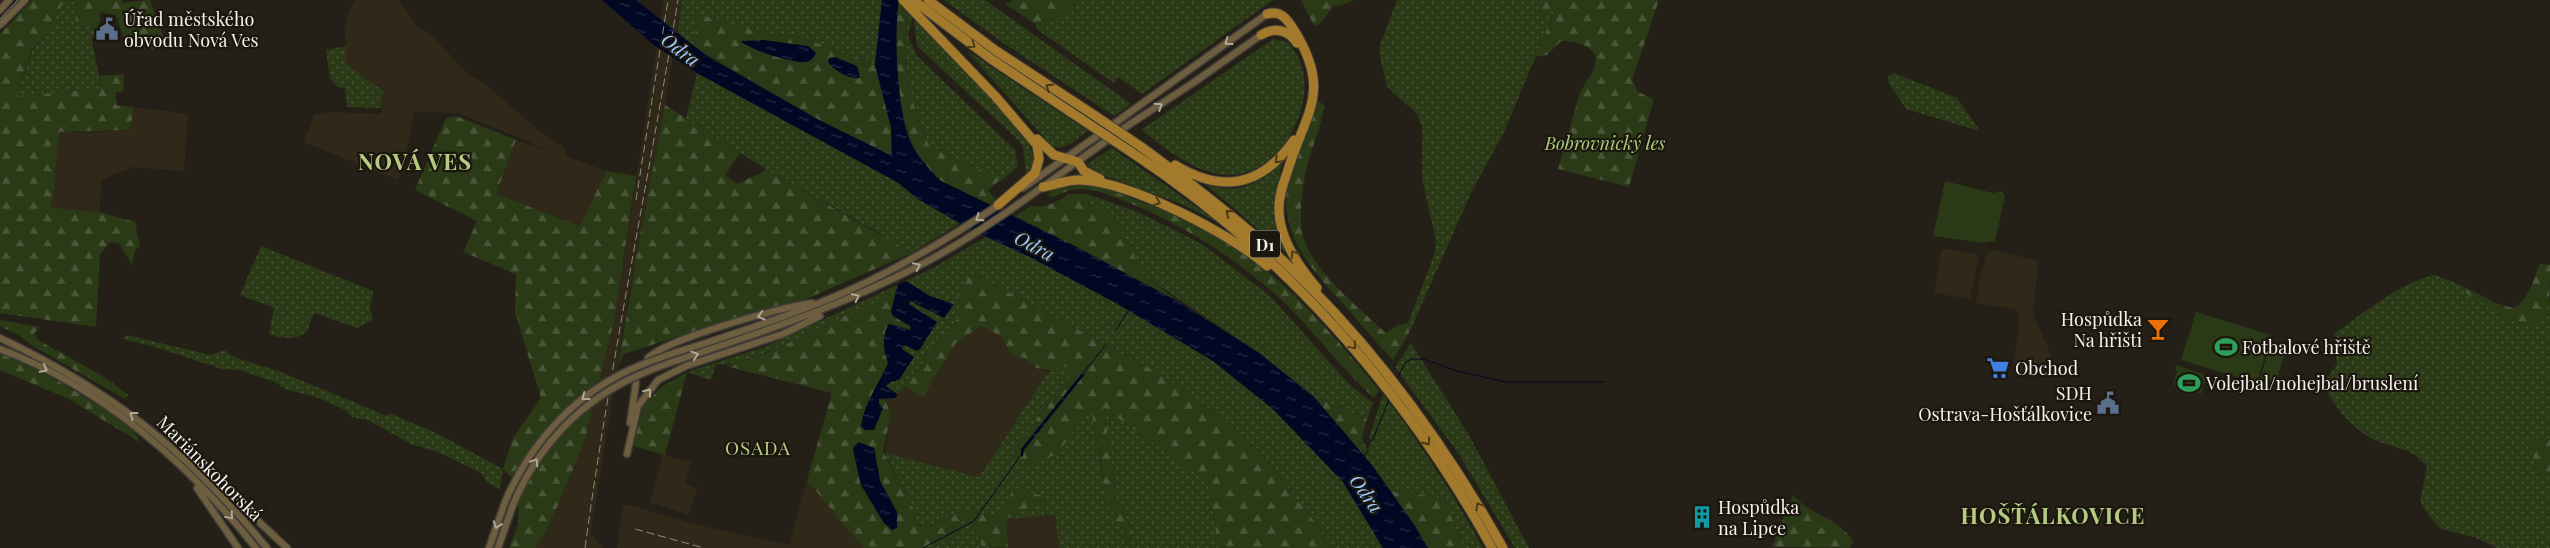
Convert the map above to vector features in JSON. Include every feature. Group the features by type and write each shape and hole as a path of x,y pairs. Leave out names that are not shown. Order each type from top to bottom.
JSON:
{"highway":[{"path":"904,0 929,18 1025,129 1054,155 1078,162 1092,176 1185,214 1236,243 1264,263 1323,320 1334,326"},
{"name":"D1","path":"913,0 929,18 1131,152 1221,219 1300,290 1370,367 1398,402 1454,482 1492,548"},
{"name":"D1","path":"928,0 995,50 1140,146 1247,228 1306,283 1375,358 1403,394 1462,478 1503,548"},
{"path":"1267,14 1277,13 1287,19 1308,55 1314,78 1312,107 1293,154 1280,195 1279,206 1282,231 1288,244 1313,283 1348,321 1354,335"},
{"path":"1140,146 1187,172 1210,181 1235,182 1247,179 1270,167 1288,148 1303,124 1310,100 1311,84 1305,58 1291,36 1278,30 1261,35"},
{"path":"998,205 1033,178 1038,166 1039,152 1025,129"},
{"path":"1043,187 1067,180 1080,180 1100,182 1130,192"}],"main road":[{"path":"0,10 9,0"},
{"path":"0,25 25,0"},
{"path":"1115,123 1267,14"},
{"path":"1124,128 1193,83 1261,35"},
{"path":"1033,178 1097,136"},
{"path":"636,383 627,454 638,406 658,380 686,366 783,334 926,262 972,235 1106,142"},
{"path":"489,548 505,502 522,467 556,423 587,395 640,366 825,301 867,282 919,255 998,205"},
{"path":"648,358 666,346 720,328 762,315 825,301"},
{"path":"498,548 513,505 528,473 562,429 590,403 641,374 838,305"},
{"name":"Mariánskohorská","path":"0,338 56,365 130,413 176,450 233,507 267,548"},
{"name":"Mariánskohorská","path":"0,349 38,366 86,393 125,420 171,456 227,512 256,548"},
{"path":"176,450 195,462 287,548"},
{"path":"171,456 175,464 204,496 238,548"}],"shaded area":[{"path":"355,0 399,0 419,29 429,33 470,76 479,79 543,134 566,148 565,156 606,171 580,226 496,194 516,140 556,153 457,113 414,112 404,165 397,180 304,142 314,115 329,112 381,114 383,91 346,64 345,30 348,14"},
{"path":"664,0 682,0 659,142 630,288 591,532 603,548 536,548 547,531 584,443 614,322"},
{"path":"134,107 188,114 184,171 132,167 101,180 100,212 50,208 53,199 59,131 82,133 130,130"},
{"path":"1946,249 1979,255 1970,299 1934,293 1941,251"},
{"path":"1993,250 2038,261 2033,314 2049,350 2053,365 2032,363 2031,371 2014,369 2019,318 2015,309 1976,303 1980,276 1986,255"},
{"path":"981,326 1002,337 1010,349 1025,358 1036,368 1048,372 979,477 885,453 891,415 884,397 896,398 897,394 906,387 923,397 956,343"},
{"path":"663,455 691,462 685,484 697,488 689,515 650,502"},
{"path":"807,480 863,548 617,548 623,505 629,505 702,526 789,545"},
{"path":"1055,515 1059,548 1008,548 1006,519"}],"green space":[{"path":"32,0 64,0 49,31 31,51 17,96 101,89 100,76 124,74 123,92 116,92 116,105 134,107 130,130 59,132 53,199 50,208 100,212 135,222 140,247 135,250 132,265 119,243 110,242 100,254 96,327 0,313 0,34"},
{"path":"64,0 77,3 75,24 98,29 97,38 92,37 92,42 102,89 17,96 32,51 49,31"},
{"path":"64,0 122,0 122,3 150,0 166,44 152,50 140,40 125,42 116,15 101,12 98,29 75,25 77,3"},
{"path":"682,0 882,0 875,65 798,36 758,32 697,15 694,47 677,35"},
{"path":"944,0 985,0 1131,104 1114,116 1003,43"},
{"path":"1014,0 1079,0 1055,20 1035,24 1005,4"},
{"path":"1079,0 1273,0 1142,94 1118,77 1114,83 1039,31 1035,24 1055,20"},
{"path":"1301,0 1354,0 1339,6 1334,5 1321,23 1314,26"},
{"path":"1397,0 1544,0 1537,16 1555,10 1504,132 1472,191 1409,333 1408,323 1435,253 1436,240 1422,179 1422,127 1417,114 1387,87 1380,57 1379,48"},
{"name":"Bobrovnický les","path":"1544,0 1659,0 1632,80 1638,92 1653,99 1653,102 1629,187 1558,169 1580,92 1594,70 1596,57 1586,46 1561,41 1547,55 1535,57 1555,11 1537,16"},
{"path":"898,2 908,14 905,50 908,81 916,112 929,145 1000,180 988,190 996,200 990,205 957,190 939,179 924,163 912,144 900,97 897,72"},
{"path":"909,10 913,14 908,37 917,56 1015,150 1018,166 1001,181 929,145 911,95 908,79 905,47"},
{"path":"697,14 758,32 798,36 875,65 891,127 892,156 819,120 694,47"},
{"path":"914,21 925,27 997,103 1029,141 1035,164 1029,174 1026,174 1023,146 917,46"},
{"path":"1273,39 1287,42 1299,60 1304,80 1303,102 1296,124 1284,144 1268,160 1249,171 1228,175 1216,174 1192,165 1141,130"},
{"path":"346,46 346,64 383,91 381,108 347,107 345,88 338,87 330,78 326,50"},
{"path":"966,50 1088,131 1066,146 1056,147 1051,145"},
{"path":"697,73 897,182 918,199 960,223 912,253 889,241 879,233 767,170 686,119"},
{"path":"1894,73 1957,98 1978,128 1976,130 1906,109 1888,82 1888,76"},
{"path":"1317,100 1324,105 1321,123 1308,162 1303,185 1302,232 1306,245 1324,273 1336,287 1386,333 1398,325 1408,323 1409,333 1393,360 1395,363 1323,282 1302,254 1294,239 1286,205 1287,186 1289,175"},
{"path":"665,105 740,153 725,175 737,184 767,170 912,253 806,299 757,311 624,354 618,366"},
{"path":"456,116 516,140 496,194 580,226 606,171 636,176 614,322 584,443 547,531 536,548 509,548 518,525 519,484 503,469 513,438 541,398 515,312 516,274 463,252 477,221 415,190 446,118"},
{"path":"1112,148 1221,224 1184,205 1106,176 1088,166 1087,164"},
{"path":"1282,163 1277,187 1276,223 1278,234 1290,256 1205,184 1226,189 1246,186 1265,177"},
{"path":"1945,181 1993,193 2002,191 2005,196 1995,241 1984,243 1933,236"},
{"path":"1079,184 1110,190 1171,213 1201,226 1242,251 1289,290 1335,339 1379,390 1374,398 1348,373 1300,318 1274,293 1240,266 1205,242 1168,221 1100,192 1083,189 1064,192 1054,197 1047,196 1053,189"},
{"path":"1070,194 1087,194 1089,206 1103,208 1124,235 1144,275 1177,301 1014,217 1031,206 1036,207 1056,202"},
{"path":"1087,194 1140,213 1202,244 1271,297 1349,384 1373,403 1367,419 1314,397 1259,353 1143,275 1089,206"},
{"path":"986,237 1030,257 1121,306 1213,361 1273,409 1343,482 1383,548 1335,548 1260,452 1227,421 1156,372 973,273 957,292 962,314 942,336 906,387 897,394 896,398 879,399 910,326 893,316 896,292 805,336 752,358 716,364 711,380 687,372 767,346 931,269"},
{"path":"261,246 373,291 370,308 373,320 357,328 315,313 307,331 299,336 278,337 269,334 274,308 240,295"},
{"path":"2540,264 2550,265 2549,301 2543,315 2537,322 2531,325 2505,317 2461,289 2465,287 2496,303 2513,308 2524,300"},
{"path":"973,273 1156,372 1227,421 1260,452 1335,548 1218,548 1210,490 1199,476 1104,408 1117,499 1133,533 1129,541 1115,519 1106,493 1091,408 1057,454 1034,464 1015,459 1015,448 1074,370 1060,365 1053,371 1036,368 1025,358 1012,356 1002,337 981,326 956,343 923,397 906,387 942,336 962,314 957,292"},
{"path":"2435,275 2465,287 2462,289 2502,314 2548,306 2550,299 2550,438 2531,438 2536,471 2550,478 2550,548 2497,548 2476,538 2441,529 2429,516 2420,501 2427,467 2408,451 2377,441 2361,432 2342,414 2323,384 2337,364 2336,356 2322,353 2337,341 2334,334 2369,308 2397,291 2423,278"},
{"path":"896,292 893,313 898,319 910,326 911,331 889,324 885,331 884,353 888,361 884,397 891,415 883,451 914,510 915,526 934,524 968,508 981,513 994,514 1016,489 1046,497 1048,501 1006,519 1008,548 982,546 969,518 961,521 963,532 931,548 863,548 807,480 832,393 726,366 767,353","holes":["865,444 875,451 880,481 897,512 897,528 884,523 861,485 853,445"]},
{"name":"Fotbalové hřiště","path":"2196,312 2271,335 2257,383 2181,360"},
{"path":"0,320 39,327 34,334 40,341 106,378 128,395 125,399 33,346 20,336 0,326"},
{"path":"127,335 210,355 224,350 234,357 281,372 387,416 389,413 434,432 503,469 500,489 487,483 481,473 440,453 411,444 370,421 352,417 345,410 319,398 285,389 275,382 239,370 222,369 152,346 121,339"},
{"path":"1411,343 1470,437 1529,548 1515,548 1458,453 1395,367"},
{"path":"2269,347 2285,352 2276,383 2260,379"},
{"path":"0,353 29,365 109,412 135,433 139,442 69,399 0,370"},
{"path":"1060,365 1074,370 1015,448 1057,454 1091,408 1107,494 1120,526 1129,541 1133,533 1117,499 1104,408 1199,476 1210,490 1218,548 1059,548 1055,515 1006,519 1012,497 994,514 981,513 968,508 934,524 915,526 914,510 885,453 979,477 1048,372 1053,371"},
{"path":"2176,365 2233,385 2232,389 2205,380 2201,394 2173,385 2177,371 2181,372 2175,370"},
{"path":"687,372 665,455 633,446 643,406 660,388"},
{"path":"1383,394 1436,469 1483,548 1464,548 1444,499 1404,491 1392,493 1364,456 1372,441 1369,438"},
{"path":"1314,397 1367,419 1362,439 1368,451 1364,456"},
{"path":"2530,438 2550,438 2550,478 2536,471"},
{"path":"1404,491 1444,499 1464,548 1428,548 1392,493"},
{"path":"1793,495 1808,508 1840,527 1848,534 1854,542 1849,548 1772,547"},
{"path":"969,518 982,546 999,548 931,548 962,532 961,521"}],"water":[{"name":"Odra","path":"602,0 636,0 708,57 819,120 892,156 891,127 875,65 882,0 899,0 896,30 899,91 905,126 915,150 939,180 1073,245 1177,301 1259,353 1314,397 1372,465 1415,526 1428,548 1383,548 1343,482 1273,409 1213,361 1121,306 1030,257 968,228 918,199 897,182 697,73 655,46"},
{"path":"764,40 808,46 816,53 813,58 806,62 798,62 752,48 741,41"},
{"path":"835,57 857,66 860,78 846,76 834,68 828,62 829,58"},
{"path":"906,281 930,296 954,304 944,318 910,301 909,304 937,322 920,349 917,351 904,345 902,349 914,357 899,380 891,382 886,386 897,394 896,398 879,399 879,404 883,408 874,430 865,430 861,426 865,409 888,363 884,343 886,329 889,324 911,330 910,326 893,316 891,312 898,284"},
{"path":"1082,373 1085,374 1024,450 1021,457 1021,449"},
{"path":"858,442 874,448 880,481 897,512 897,528 892,530 884,523 861,485 853,450"}],"waterway":[{"path":"1116,330 1128,311"},
{"path":"1083,373 1105,346"},
{"path":"1398,377 1405,363 1411,359 1423,359 1457,371 1506,382 1604,382"},
{"path":"1372,441 1389,400"},
{"path":"1364,456 1368,451"},
{"path":"923,548 974,521 1021,455"}],"tram line":[{"path":"0,19 18,0"}],"railway":[{"path":"636,200 668,0"},
{"path":"585,548 606,410 678,0"},
{"path":"635,529 704,548"}],"place":[{"name":"Úřad městského obvodu Nová Ves","path":"107,29"},
{"name":"Hospůdka Na hřišti","path":"2158,329"},
{"name":"Fotbalové hřiště","path":"2226,347"},
{"name":"Obchod","path":"1998,368"},
{"name":"Volejbal/nohejbal/bruslení","path":"2189,383"},
{"name":"SDH Ostrava-Hošťálkovice","path":"2108,403"},
{"name":"Hospůdka na Lipce","path":"1702,517"}],"district":[{"name":"NOVÁ VES","path":"415,161"},
{"name":"OSADA","path":"758,447"},
{"name":"HOŠŤÁLKOVICE","path":"2053,515"}]}
